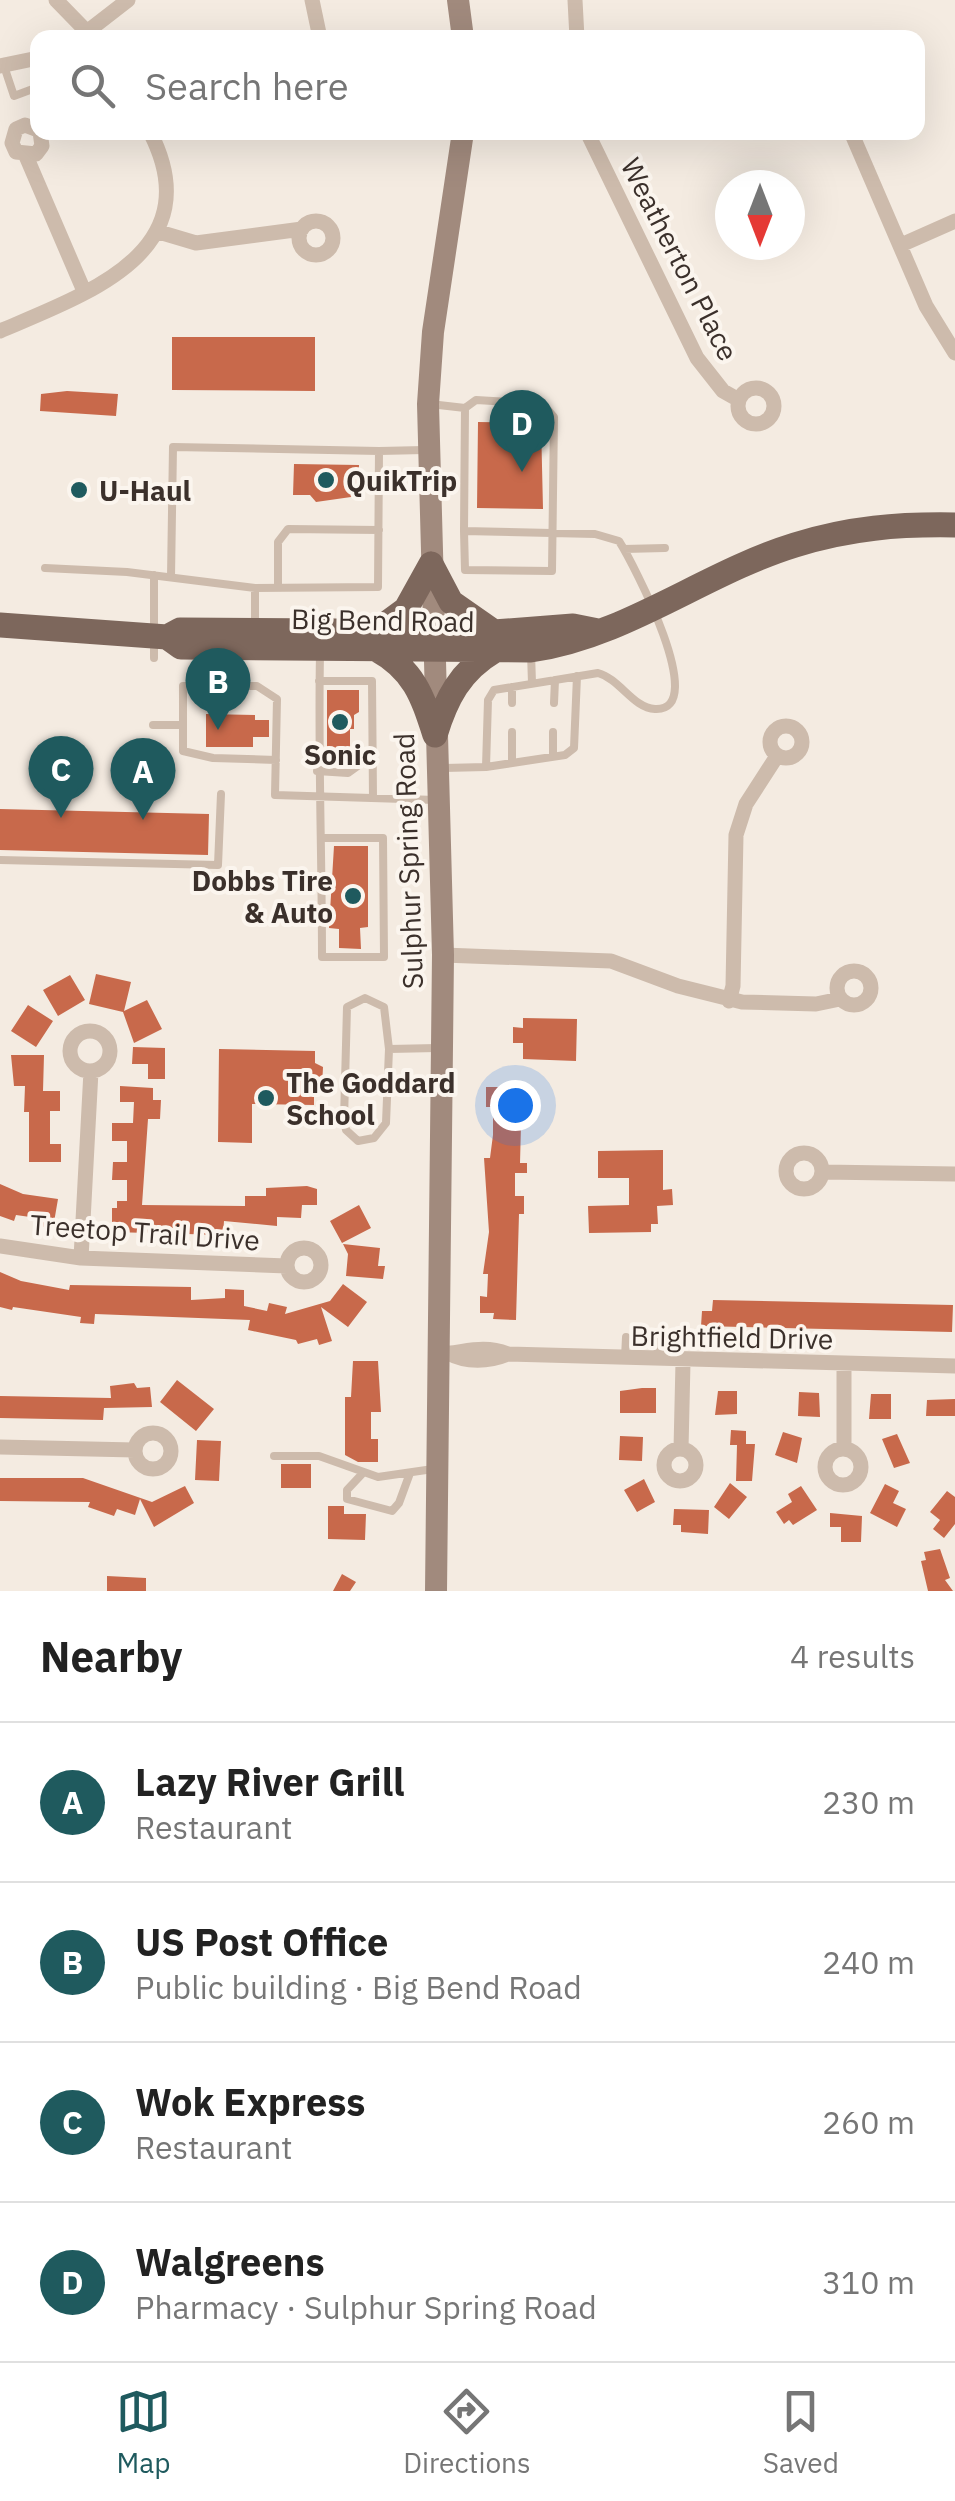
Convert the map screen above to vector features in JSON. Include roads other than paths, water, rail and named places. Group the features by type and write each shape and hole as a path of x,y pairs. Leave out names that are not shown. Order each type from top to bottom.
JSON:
{"main road":[{"path":"458,0 462,30"},
{"name":"Sulphur Spring Road","path":"436,1591 437,1469 444,1354 443,956 428,404 432,332 462,140"},
{"name":"Big Bend Road","path":"158,644 180,630 255,630 376,640 494,642 532,650 574,644 795,545 875,526 955,525"},
{"path":"431,564 406,610 376,640 408,670 419,688 434,735"},
{"path":"431,564 452,602 494,642 463,674 444,705 434,735"},
{"name":"Big Bend Road","path":"0,625 181,647 320,649 376,640"},
{"name":"Big Bend Road","path":"494,642 574,626 598,631"}],"street":[{"path":"56,0 82,30"},
{"path":"94,30 128,0"},
{"path":"312,0 317,30"},
{"path":"575,0 577,30"},
{"path":"2,66 30,60"},
{"path":"30,127 26,125 13,134 13,148 26,156 84,291"},
{"path":"26,156 39,151 39,140"},
{"path":"0,332 135,261 160,232 169,186 153,140"},
{"name":"Weatherton Place","path":"592,140 697,358 723,391 739,400"},
{"path":"855,140 926,306 955,353"},
{"path":"901,245 955,221"},
{"path":"160,232 196,243 302,229"},
{"path":"729,1000 739,820 777,756"},
{"path":"443,956 612,962 729,1000 816,1004 840,999"},
{"path":"82,1258 91,1071"},
{"path":"823,1172 955,1174"},
{"name":"Treetop Trail Drive","path":"0,1246 82,1258 287,1266"},
{"name":"Brightfield Drive","path":"444,1354 459,1348 684,1362 955,1366"},
{"path":"681,1449 684,1362"},
{"path":"844,1364 844,1450"},
{"path":"0,1447 135,1450"}],"lane":[{"path":"2,66 14,96 30,90"},
{"path":"428,404 465,408 476,400 543,404 554,418 552,571 464,570 465,408"},
{"path":"171,577 173,447 428,450"},
{"path":"45,568 154,575 255,588 378,587 380,450"},
{"path":"278,588 278,542 288,529 379,530"},
{"path":"464,531 594,534 619,540 654,611 676,676 678,694 673,704 648,709 613,677 598,673 494,690 488,700 486,767"},
{"path":"624,549 664,548"},
{"path":"154,575 158,644"},
{"path":"255,588 255,630"},
{"path":"320,649 317,796 322,838 322,957 384,958 383,838 322,838"},
{"path":"532,650 532,684"},
{"path":"436,768 486,767 553,756 574,748 577,676"},
{"path":"554,680 554,703"},
{"path":"320,681 372,682 374,798"},
{"path":"276,760 213,758 183,752 183,686 257,686 276,699 276,760 275,795 436,800"},
{"path":"512,686 512,703"},
{"path":"152,725 183,726"},
{"path":"512,732 512,763"},
{"path":"553,732 553,756"},
{"path":"318,770 348,773 373,756"},
{"path":"0,860 218,865 221,794"},
{"path":"365,998 384,1007 389,1050 386,1123 374,1138 358,1141 351,1138 344,1120 344,1013 354,1000 365,998"},
{"path":"389,1050 442,1048"},
{"path":"626,1337 626,1359"},
{"path":"658,1340 658,1361"},
{"path":"274,1456 319,1456 378,1477 437,1469"},
{"path":"362,1474 348,1490 348,1499 392,1510 400,1503 410,1473"}],"place":[{"name":"Walgreens","path":"522,472"},
{"name":"QuikTrip","path":"326,480"},
{"name":"U-Haul","path":"79,490"},
{"name":"Sonic","path":"340,722"},
{"name":"US Post Office","path":"218,730"},
{"name":"Wok Express","path":"61,818"},
{"name":"Lazy River Grill","path":"143,820"},
{"name":"Dobbs Tire & Auto","path":"353,896"},
{"name":"The Goddard School","path":"266,1098"}]}
